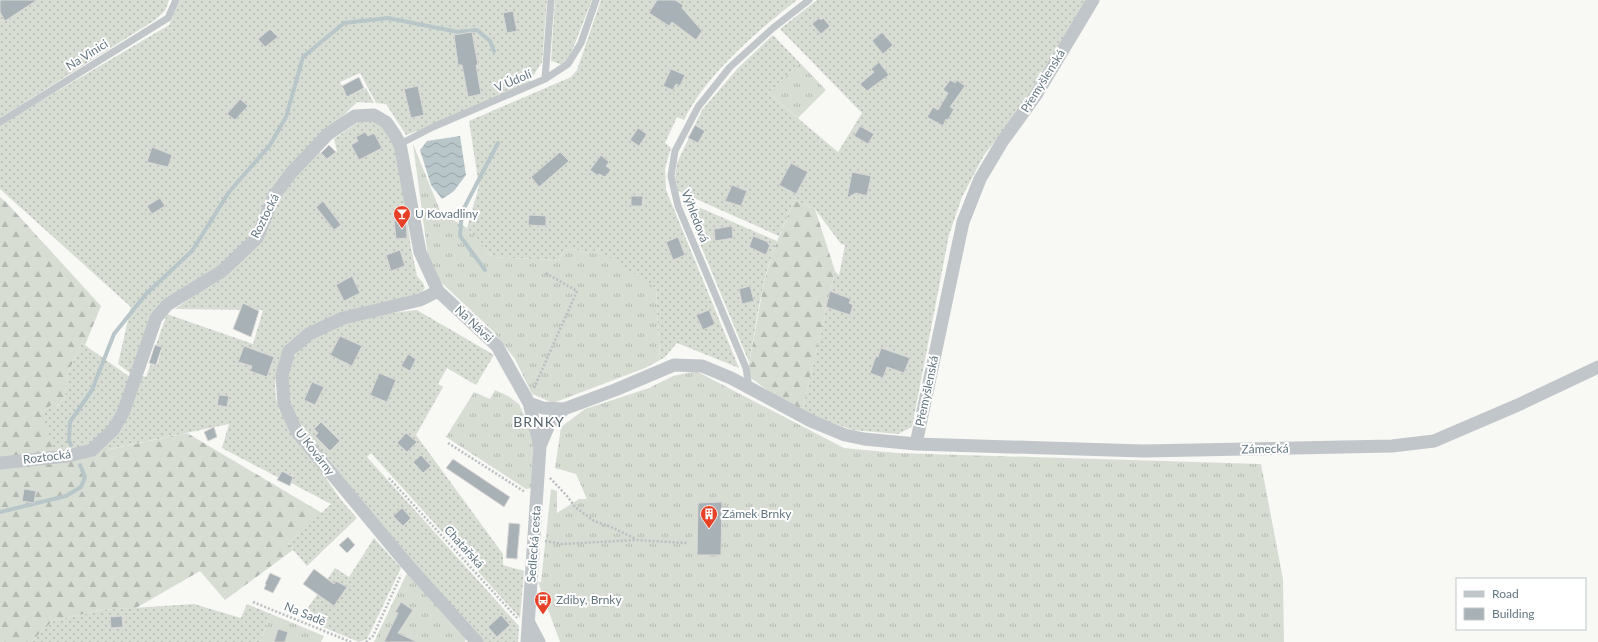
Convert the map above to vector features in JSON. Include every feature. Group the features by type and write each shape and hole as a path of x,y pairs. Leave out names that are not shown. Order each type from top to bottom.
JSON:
{"street":[{"name":"Přemyšlenská","path":"916,444 962,222 980,179 1002,142 1036,95 1093,0"},
{"name":"Roztocká","path":"0,463 68,456 92,450 113,430 123,413 156,318 167,305 222,271 256,238 274,196 291,173 328,134 355,116 374,115 386,122 400,144 420,252 438,291"},
{"name":"Na Návsi","path":"438,291 497,346 529,403 540,446"},
{"name":"U Kovárny","path":"438,291 420,300 343,318 309,334 289,351 282,374 284,404 297,432 406,563 477,642"},
{"path":"529,403 543,408 564,409 615,390 674,365 702,366 731,378 811,421 845,434 864,439 916,444"},
{"name":"Zámecká","path":"916,444 1143,451 1392,446 1434,441 1518,405 1598,367"},
{"path":"540,446 549,425 564,409"},
{"name":"Sedlecká cesta","path":"527,642 535,540 540,446"},
{"path":"529,623 539,642"}],"lane":[{"name":"Na Vinici","path":"0,122 168,18 176,0"},
{"path":"545,79 551,0"},
{"name":"V Údolí","path":"400,144 433,127 545,79 568,64 581,43 596,0"},
{"name":"Výhledová","path":"749,388 746,368 678,206 671,176 676,151 698,107 730,67 773,28 809,0"}],"path":[{"path":"529,403 539,374 576,291 544,272"},
{"path":"448,443 537,500"},
{"path":"539,466 576,507 594,521 611,527 636,540"},
{"name":"Chatařská","path":"389,478 519,621 529,623"},
{"path":"535,540 562,544 636,540 687,543"},
{"path":"366,642 372,636 406,563"},
{"name":"Na Sadě","path":"253,602 351,642"}],"green space":[{"path":"0,0 169,0 165,11 155,20 0,118"},
{"path":"180,0 547,0 542,62 528,84 444,121 406,135 386,104 376,103 360,73 340,82 347,97 366,88 374,103 357,102 313,146 253,238 209,273 159,305 131,374 118,364 131,307 0,189 0,125 169,25"},
{"path":"555,0 592,0 566,66 551,61"},
{"path":"601,0 797,0 749,40 719,70 705,87 684,120 677,117 665,143 671,148 665,168 666,190 739,368 677,343 665,357 660,360 656,288 596,250 591,254 578,250 565,249 558,262 555,260 493,257 467,228 479,186 469,121 571,77 577,70"},
{"path":"817,0 1088,0 1026,103 984,155 962,197 949,235 912,427 898,434 853,430 802,412 835,271 839,276 845,245 841,244 815,209 794,200 779,236 678,191 675,177 677,163 702,110 738,68 773,35 800,63 768,93 838,152 862,113 780,29"},
{"path":"800,63 826,90 798,118 768,93"},
{"path":"361,120 382,122 397,146 411,248 417,276 425,288 419,295 318,323 276,375 276,398 279,410 341,500 357,518 307,566 288,544 331,504 291,483 293,476 282,471 279,478 222,448 229,424 105,450 127,414 140,375 146,377 151,363 156,365 158,363 162,347 156,345 167,314 253,344 263,310 175,309 214,281 261,239 285,185 320,152 327,159 337,151 334,139"},
{"path":"413,144 441,213 467,228 493,257 555,260 558,262 565,249 578,250 591,254 596,250 612,258 656,288 660,360 645,368 553,403 532,394 515,359 493,331 430,272"},
{"path":"0,197 101,306 85,345 82,343 68,373 65,398 54,408 52,405 41,413 117,431 106,450 187,433 322,513 288,544 293,550 225,600 200,571 136,608 102,610 53,621 31,642 0,642"},
{"path":"682,200 777,241 763,286 749,362"},
{"path":"794,200 815,209 835,271 802,412 786,404 747,375 764,283 772,254"},
{"path":"417,310 494,355 476,385 447,368 438,384 443,387 416,435 503,554 503,565 524,571 520,618 371,453 367,457 519,626 518,642 483,642 327,465 296,417 288,401 288,368 292,359 306,343 332,327 382,314"},
{"path":"82,343 130,377 117,412 100,449 55,454 41,413 52,405 54,407 59,405 58,403 65,398 68,373"},
{"path":"696,371 844,448 897,453 1261,464 1283,579 1284,642 560,642 538,582 541,582 551,489 557,491 557,513 579,499 587,499 576,474 555,468 561,427 585,409 649,388 673,376"},
{"path":"495,390 508,396 519,404 530,428 535,444 533,488 526,489 446,437 474,392 490,399"},
{"path":"374,538 401,568 367,639 359,642 301,618 335,568 349,577"},
{"path":"407,573 466,638 465,642 374,642"},
{"path":"194,604 241,618 247,604 271,614 260,642 31,642 53,621 102,610"},
{"path":"271,614 324,636 321,642 260,642"}],"water":[{"path":"460,136 466,175 454,191 442,199 431,185 420,150 427,141"}],"building":[{"path":"0,0 37,0 5,21 0,12"},
{"path":"657,0 675,0 683,5 682,8 702,31 696,40 672,22 669,26 649,13"},
{"path":"513,11 517,31 507,33 503,13"},
{"path":"819,18 821,20 823,18 830,26 821,34 812,24"},
{"path":"270,29 278,37 265,47 258,39"},
{"path":"472,32 481,94 468,97 462,65 458,65 454,35"},
{"path":"882,32 893,45 883,54 872,41"},
{"path":"879,62 889,75 867,91 860,84 874,72 871,69"},
{"path":"671,69 685,75 680,86 676,84 673,90 663,86"},
{"path":"359,77 364,88 347,97 342,86"},
{"path":"950,80 955,83 957,80 965,86 950,107 954,109 948,120 946,119 943,126 927,117 933,107 938,110 948,93 943,90"},
{"path":"418,86 424,115 411,118 404,89"},
{"path":"240,99 248,106 235,120 227,114"},
{"path":"695,125 705,131 698,143 688,138"},
{"path":"860,126 874,134 868,144 854,136"},
{"path":"638,128 647,134 639,146 630,140"},
{"path":"365,132 368,136 374,133 382,148 359,160 351,145 358,141 356,137"},
{"path":"329,145 336,152 327,159 321,153"},
{"path":"152,147 172,155 168,167 147,162"},
{"path":"560,152 569,161 539,187 531,177"},
{"path":"601,155 609,162 606,166 611,170 605,177 599,174 598,176 590,170"},
{"path":"791,163 808,172 796,194 779,185"},
{"path":"852,172 871,176 867,196 856,193 847,198"},
{"path":"732,185 747,191 741,206 725,201"},
{"path":"631,196 643,196 642,206 631,206"},
{"path":"160,198 165,206 152,214 147,206"},
{"path":"323,201 341,225 334,230 316,207"},
{"path":"529,215 546,216 546,226 528,225"},
{"path":"406,219 407,238 396,239 394,220"},
{"path":"732,226 733,238 715,241 714,229"},
{"path":"753,236 768,242 770,245 766,255 749,247"},
{"path":"678,237 685,255 673,260 666,242"},
{"path":"400,250 405,266 391,271 386,255"},
{"path":"352,276 360,293 344,301 336,285"},
{"path":"750,286 754,301 742,304 739,289"},
{"path":"830,291 851,299 849,303 853,305 850,315 826,307"},
{"path":"243,303 259,311 251,337 233,329"},
{"path":"709,310 715,324 703,330 696,315"},
{"path":"340,336 362,346 352,366 330,355"},
{"path":"155,345 162,347 156,365 149,363"},
{"path":"244,346 274,357 267,377 250,371 252,366 238,362"},
{"path":"881,348 910,358 904,373 887,367 883,378 870,373 876,356 878,357"},
{"path":"408,354 416,359 410,371 401,366"},
{"path":"379,373 396,380 387,402 370,395"},
{"path":"312,382 324,387 315,405 304,400"},
{"path":"219,395 229,396 227,407 217,405"},
{"path":"321,422 340,441 330,451 315,436 318,433 314,429"},
{"path":"214,427 217,437 208,441 204,432"},
{"path":"406,433 417,442 407,452 397,443"},
{"path":"421,455 431,466 423,473 413,462"},
{"path":"453,459 510,497 504,507 446,468"},
{"path":"282,471 293,477 290,486 277,480"},
{"path":"24,489 36,491 34,503 22,501"},
{"name":"Zámek Brnky","path":"722,502 721,555 697,555 698,503"},
{"path":"402,508 411,518 403,526 393,516"},
{"path":"509,523 520,524 517,559 506,558"},
{"path":"348,537 355,545 347,553 339,545"},
{"path":"314,569 334,584 336,581 347,587 334,606 303,584"},
{"path":"270,573 281,578 273,593 264,589"},
{"path":"401,602 413,610 398,633 417,642 384,642 398,613 395,612"},
{"path":"501,615 510,625 497,637 488,627"},
{"path":"122,616 123,627 111,628 110,617"},
{"path":"278,629 288,632 285,642 274,642"}],"waterway":[{"path":"71,445 69,441 70,422 92,390 114,334 146,294 192,251 229,192 270,145 286,117 303,57 344,23 388,18 458,32 477,30 490,41 494,51"},
{"path":"485,270 460,236 462,212 498,143"},
{"path":"0,512 66,496 81,487 85,477 80,465"}],"place":[{"name":"U Kovadliny","path":"402,229"},
{"name":"Zámek Brnky","path":"709,529"},
{"name":"Zdiby, Brnky","path":"543,615"}],"district":[{"name":"BRNKY","path":"539,422"}]}
